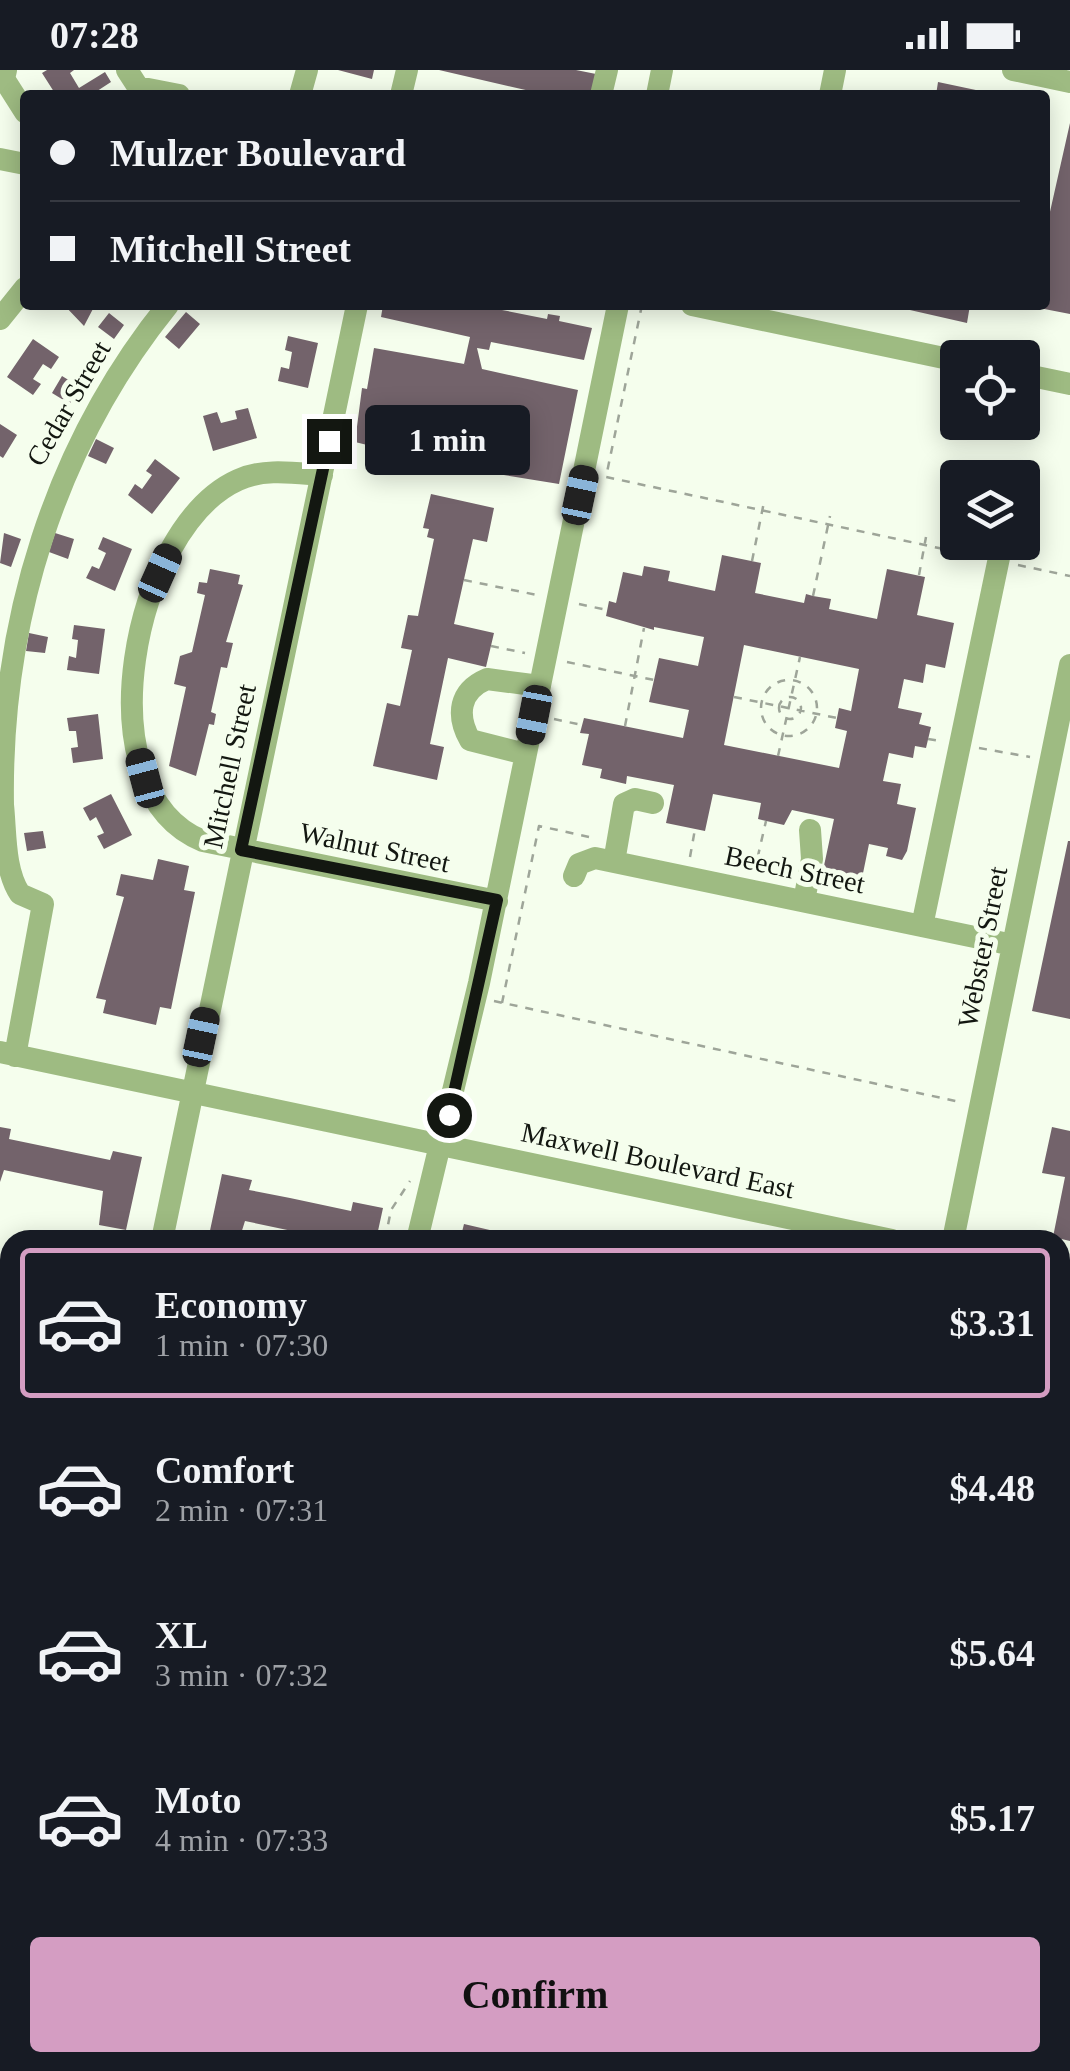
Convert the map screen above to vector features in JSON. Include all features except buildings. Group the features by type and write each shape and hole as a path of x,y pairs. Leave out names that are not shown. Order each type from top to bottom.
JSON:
{"street":[{"path":"127,70 138,87 154,90"},
{"path":"1013,70 1070,82"},
{"path":"3,74 20,103"},
{"path":"0,319 20,294"},
{"name":"Cedar Street","path":"8,1054 43,904 20,894 10,867 1,736 10,642 32,547 61,469 125,358 164,310"},
{"name":"Mitchell Street","path":"164,1230 356,310"},
{"path":"419,1230 497,900 617,310"},
{"path":"743,310 783,314 940,356"},
{"path":"1040,378 1070,384"},
{"name":"Walnut Street","path":"322,475 259,473 214,495 170,550 139,634 134,715 150,792 163,813 188,835 241,850 497,900"},
{"path":"922,926 993,560"},
{"name":"Webster Street","path":"964,1230 981,1106 1049,760 1064,717 1070,665"},
{"path":"526,754 470,740 461,710 465,694 487,679 540,686"},
{"path":"574,876 587,859 615,852 624,804 635,799 653,803"},
{"path":"804,901 812,859 810,830"},
{"name":"Beech Street","path":"615,852 750,890 1013,946"},
{"name":"Maxwell Boulevard East","path":"8,1054 190,1092 437,1153 840,1230"}],"path":[{"path":"641,310 606,477 940,548"},
{"path":"752,561 764,502"},
{"path":"813,596 830,516"},
{"path":"919,575 926,537"},
{"path":"1015,560 1070,576"},
{"path":"464,580 607,610"},
{"path":"625,726 644,628"},
{"path":"491,646 654,680"},
{"path":"778,756 800,657"},
{"path":"795,680 815,696 817,714 806,731 783,736 766,725 761,702 771,686 795,680"},
{"path":"778,706 792,696"},
{"path":"792,696 800,702 801,711"},
{"path":"734,697 837,718"},
{"path":"778,706 787,719"},
{"path":"787,719 801,711"},
{"path":"534,715 582,725"},
{"path":"928,739 1049,760"},
{"path":"750,890 766,821"},
{"path":"502,1003 539,826 615,852"},
{"path":"695,829 689,859 705,862"},
{"path":"474,996 981,1106"},
{"path":"387,1230 391,1210 424,1158 437,1153"}],"route":[{"path":"329,441 241,850 497,900 449,1115"}]}
